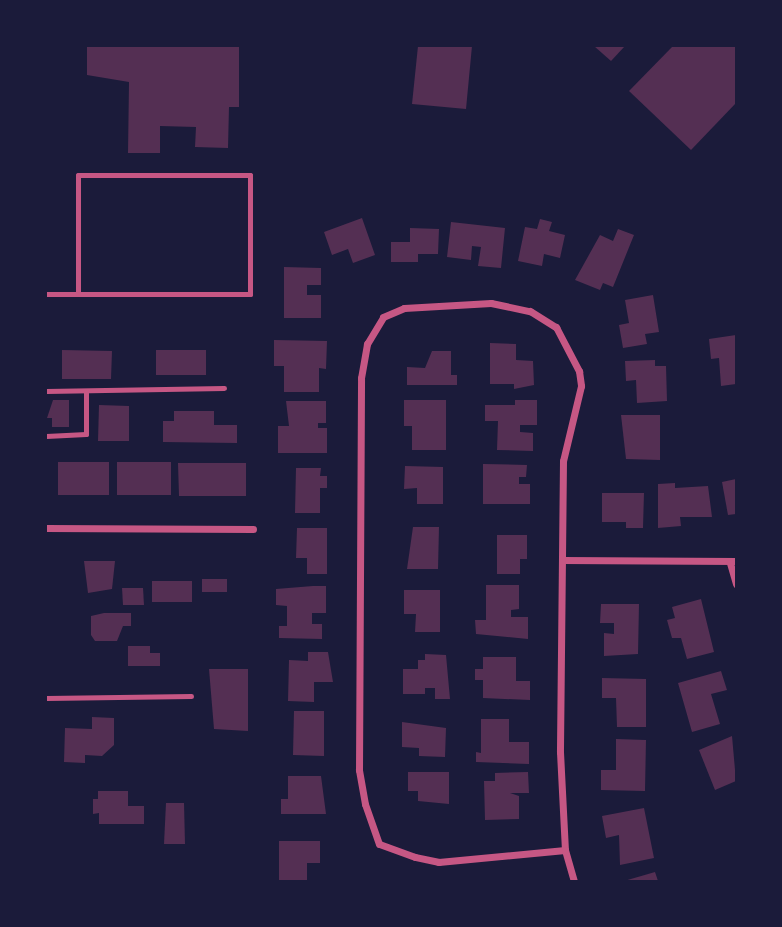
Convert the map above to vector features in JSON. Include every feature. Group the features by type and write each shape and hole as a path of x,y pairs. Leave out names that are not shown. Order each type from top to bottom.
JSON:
{"street":[{"path":"565,850 439,862 415,857 379,844 365,804 359,770 361,378 367,344 383,317 421,304 492,303 530,311 556,327 575,359 581,386 563,461 560,752 565,850 574,881"},
{"path":"46,528 253,529"},
{"path":"562,561 733,562 737,584"}],"lane":[{"path":"46,295 250,294 250,175 78,175 78,294"},
{"path":"46,391 224,388"},
{"path":"46,436 86,434 86,392"},
{"path":"46,698 191,695"}],"building":[{"path":"87,46 239,46 239,107 229,107 228,148 195,147 196,127 160,126 160,153 128,153 129,82 87,75"},
{"path":"418,46 472,46 466,109 412,104"},
{"path":"594,46 625,46 611,61"},
{"path":"673,46 736,46 736,103 691,150 629,91"},
{"path":"362,218 375,255 353,263 348,249 332,255 324,232"},
{"path":"540,219 552,222 549,231 565,235 560,258 544,254 542,266 518,261 525,227 537,229"},
{"path":"451,222 505,228 501,268 478,266 481,247 472,246 471,260 447,257"},
{"path":"410,228 439,229 438,254 418,254 418,262 391,262 391,242 410,242"},
{"path":"618,229 634,235 613,287 603,283 600,290 575,280 600,235 613,241"},
{"path":"284,267 321,268 321,285 307,285 307,295 321,295 321,318 284,318"},
{"path":"653,295 659,332 645,334 647,344 623,348 619,325 629,323 625,300"},
{"path":"736,335 736,384 721,386 719,358 711,359 709,339"},
{"path":"274,340 327,341 326,369 319,368 319,392 284,392 284,366 274,366"},
{"path":"490,343 516,344 516,360 533,361 534,385 514,389 514,384 490,384"},
{"path":"62,350 112,351 111,379 62,379"},
{"path":"156,350 206,350 206,375 156,375"},
{"path":"432,351 451,351 451,375 457,375 457,385 407,385 407,367 425,368"},
{"path":"655,360 655,366 666,366 667,401 637,403 636,380 626,381 625,361"},
{"path":"53,400 69,400 69,427 52,427 52,418 47,418"},
{"path":"404,400 446,400 446,450 412,450 412,426 404,426"},
{"path":"515,400 537,400 537,425 520,425 520,432 533,433 533,451 497,450 498,421 485,421 485,405 515,405"},
{"path":"286,401 326,401 326,423 318,423 318,428 327,428 327,453 278,453 278,426 289,426"},
{"path":"99,405 129,406 129,441 98,441"},
{"path":"174,411 214,411 214,425 237,425 237,443 163,442 163,421 174,421"},
{"path":"621,415 660,415 660,460 626,459"},
{"path":"58,462 109,462 109,495 58,495"},
{"path":"117,462 171,462 171,495 117,495"},
{"path":"178,463 246,463 246,496 179,496"},
{"path":"483,464 527,465 526,477 519,477 519,484 530,484 530,504 483,504"},
{"path":"405,466 443,467 443,504 417,504 417,488 404,489"},
{"path":"296,468 321,468 320,476 327,476 327,488 320,488 320,513 295,513"},
{"path":"736,479 736,514 728,515 722,482"},
{"path":"675,483 675,488 708,486 712,517 680,517 681,526 658,528 658,484"},
{"path":"602,493 644,493 643,528 626,528 626,522 602,522"},
{"path":"413,527 439,527 438,569 407,569"},
{"path":"297,528 327,528 327,574 307,574 307,558 296,558"},
{"path":"497,535 527,535 527,559 520,559 520,574 497,574"},
{"path":"84,561 115,561 112,589 88,593"},
{"path":"202,579 227,579 227,592 202,592"},
{"path":"152,581 192,581 192,602 152,602"},
{"path":"486,585 519,585 519,609 511,610 511,617 528,617 528,639 476,634 475,620 486,620"},
{"path":"326,586 326,613 312,613 312,624 322,624 322,639 279,638 279,626 287,626 287,606 276,605 276,589"},
{"path":"122,588 143,588 144,605 123,605"},
{"path":"404,590 440,590 440,632 415,632 416,614 404,614"},
{"path":"701,599 714,652 687,659 681,638 672,638 667,620 675,618 672,607"},
{"path":"601,604 639,604 638,654 604,656 604,633 614,634 614,623 600,623"},
{"path":"131,613 131,626 123,626 117,641 95,641 91,635 91,616"},
{"path":"128,646 150,646 150,653 160,653 160,666 128,666"},
{"path":"308,652 328,652 333,682 314,682 314,702 288,701 289,660 308,661"},
{"path":"425,654 446,655 450,699 435,699 435,688 425,688 425,694 403,694 403,669 418,669 418,660 425,660"},
{"path":"483,657 516,657 516,681 530,681 530,700 483,698 483,680 475,680 475,669 483,669"},
{"path":"209,669 248,669 248,731 214,729"},
{"path":"721,671 727,690 711,694 720,724 692,732 678,683"},
{"path":"602,678 646,679 646,727 617,727 616,698 602,698"},
{"path":"294,711 324,711 324,756 293,755"},
{"path":"92,717 114,718 114,745 102,756 85,755 85,763 64,762 65,728 92,729"},
{"path":"481,719 509,719 509,742 529,742 529,764 476,762 476,752 481,753"},
{"path":"402,722 446,728 445,757 419,756 419,748 402,747"},
{"path":"732,736 736,781 715,790 699,750"},
{"path":"616,739 646,740 645,791 601,790 601,770 616,770"},
{"path":"408,772 449,772 449,804 418,801 418,791 408,791"},
{"path":"528,772 529,793 510,793 519,796 519,819 485,820 484,781 495,781 495,773"},
{"path":"288,776 321,776 326,814 281,814 281,799 288,799"},
{"path":"98,791 128,791 128,806 144,806 144,824 99,824 99,813 93,814 93,799 98,799"},
{"path":"166,803 184,803 185,844 164,844"},
{"path":"644,808 654,858 620,865 619,835 606,838 602,816"},
{"path":"279,841 320,841 320,863 307,863 307,880 279,880"},
{"path":"655,872 658,881 624,881"}]}
